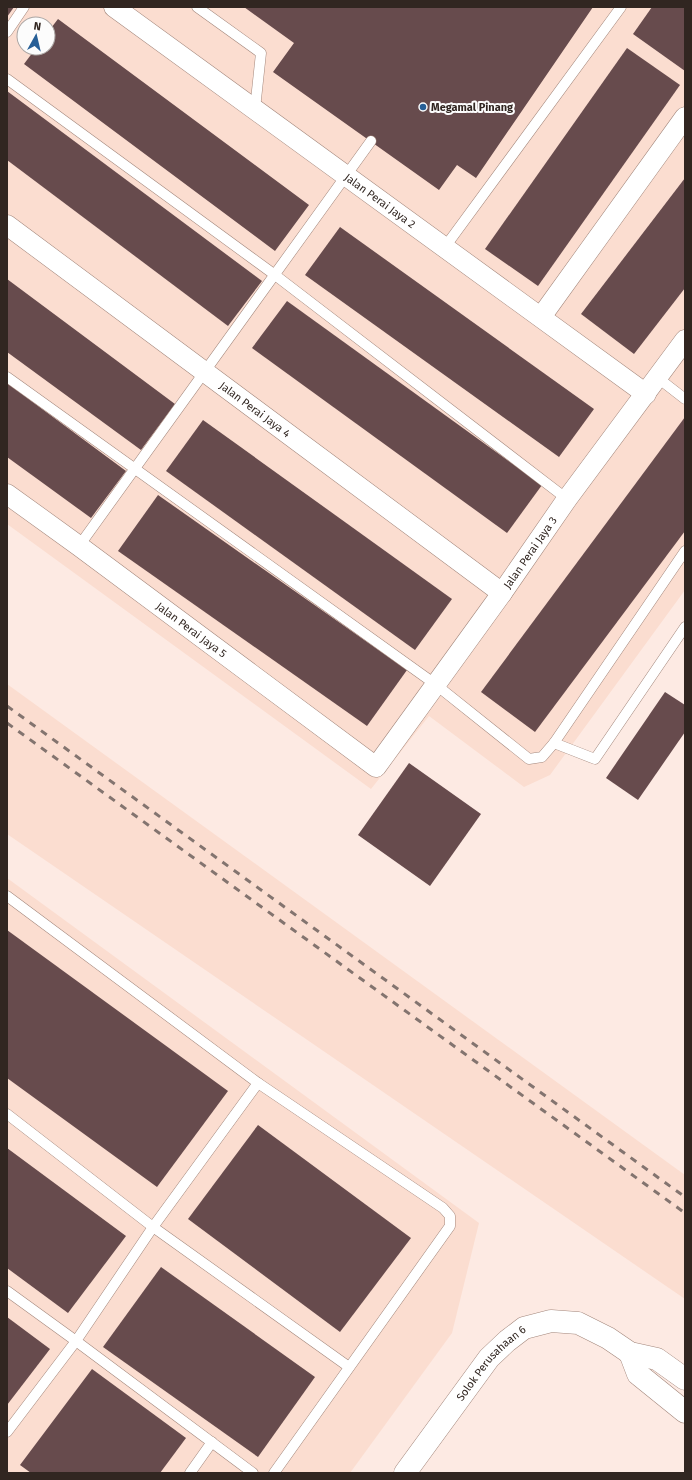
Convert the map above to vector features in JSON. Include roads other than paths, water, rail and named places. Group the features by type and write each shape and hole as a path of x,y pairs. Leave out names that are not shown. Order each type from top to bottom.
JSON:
{"street":[{"name":"Jalan Perai Jaya 2","path":"114,7 540,317 652,386"},
{"path":"540,317 685,117"},
{"name":"Jalan Perai Jaya 4","path":"7,225 502,593"},
{"name":"Jalan Perai Jaya 3","path":"376,767 502,593 567,500 685,340"},
{"name":"Jalan Perai Jaya 5","path":"7,494 376,767"},
{"name":"Solok Perusahaan 6","path":"405,1473 489,1358 507,1340 524,1328 551,1321 578,1323 608,1338 630,1352 657,1359 685,1379"},
{"path":"630,1352 638,1374 685,1412"}],"lane":[{"path":"7,32 24,7"},
{"path":"197,7 261,54 255,109"},
{"path":"445,247 621,7"},
{"path":"7,80 275,275 567,500"},
{"path":"79,546 371,141"},
{"path":"7,376 435,684 529,759 542,757 554,743 685,551"},
{"path":"652,386 685,399"},
{"path":"554,743 595,759 681,640 685,627"},
{"path":"7,896 258,1083 443,1208 450,1216 450,1226 274,1473"},
{"path":"7,1432 76,1341 153,1227 258,1083"},
{"path":"7,1114 153,1227 349,1368"},
{"path":"7,1291 254,1473"},
{"path":"190,1473 212,1442"}],"railway":[{"path":"7,706 685,1197"},
{"path":"7,723 685,1213"}],"place":[{"name":"Megamal Pinang","path":"423,107"}]}
